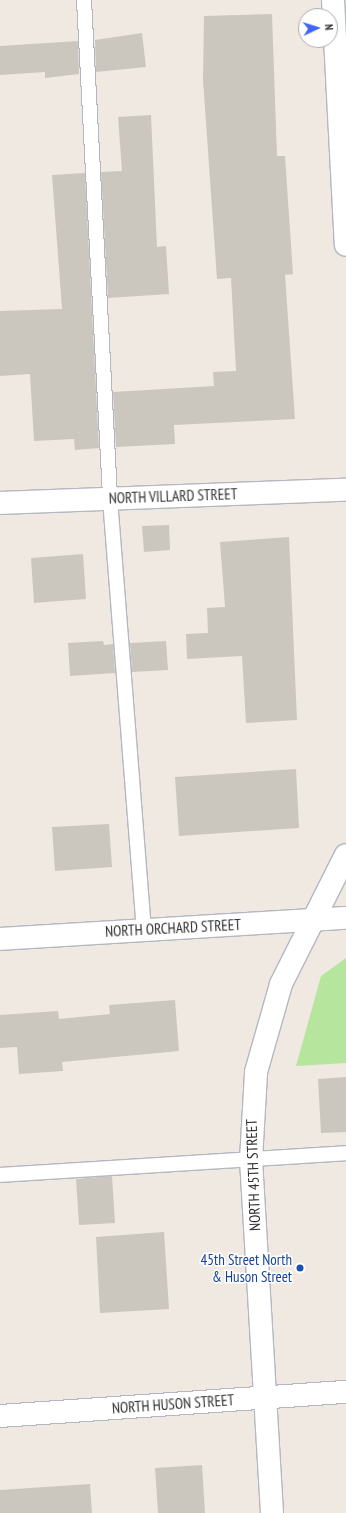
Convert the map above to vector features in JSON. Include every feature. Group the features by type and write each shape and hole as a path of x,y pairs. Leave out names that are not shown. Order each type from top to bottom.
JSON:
{"street":[{"path":"333,0 346,245"},
{"name":"NORTH VILLARD STREET","path":"0,503 346,490"},
{"name":"NORTH 45TH STREET","path":"272,1513 251,1160 255,1078 266,1027 281,984 346,855"},
{"name":"NORTH ORCHARD STREET","path":"0,939 144,929 314,921 346,918"},
{"name":"NORTH HUSON STREET","path":"0,1416 346,1392"}],"lane":[{"path":"84,0 110,499 144,929"},
{"path":"0,1176 346,1153"}],"green space":[{"path":"346,958 346,1063 296,1066 321,976"}],"building":[{"path":"272,14 277,156 285,156 293,274 285,275 295,419 174,425 175,444 116,447 113,392 214,386 213,372 236,371 231,278 217,279 203,80 204,16"},
{"path":"142,33 146,67 96,72 95,40"},
{"path":"78,41 79,74 45,78 45,72 0,75 0,46"},
{"path":"151,115 157,247 166,246 169,294 108,298 101,172 122,171 118,117"},
{"path":"85,173 99,448 75,450 74,439 34,441 30,374 0,376 0,311 62,309 52,175"},
{"path":"169,525 170,550 144,552 142,526"},
{"path":"289,537 297,720 246,723 242,656 187,659 186,634 208,633 207,608 225,607 220,542"},
{"path":"83,554 86,599 34,603 31,558"},
{"path":"103,641 104,645 113,644 115,673 70,676 68,643"},
{"path":"166,641 168,670 132,672 130,643"},
{"path":"296,769 299,828 179,836 175,777"},
{"path":"109,824 112,867 55,871 52,827"},
{"path":"175,1000 179,1051 62,1062 63,1071 19,1074 17,1047 0,1048 0,1015 58,1011 59,1019 110,1014 109,1005"},
{"path":"346,1077 346,1132 321,1133 318,1079"},
{"path":"112,1176 115,1223 79,1225 76,1179"},
{"path":"164,1232 169,1309 100,1313 96,1237"},
{"path":"202,1465 205,1513 158,1513 155,1468"},
{"path":"90,1484 92,1513 0,1513 0,1490"}],"place":[{"name":"45th Street North & Huson Street","path":"300,1268"}]}
